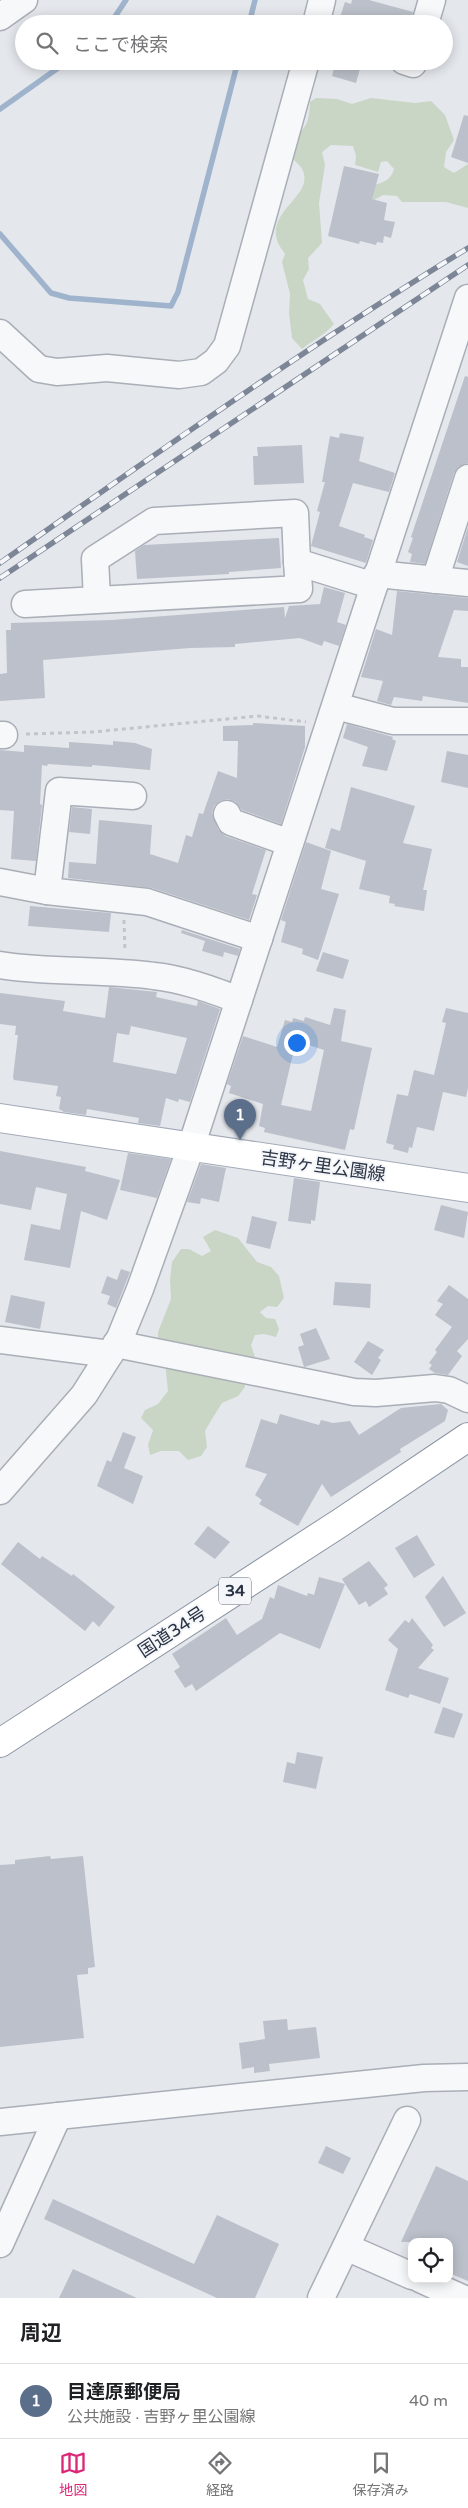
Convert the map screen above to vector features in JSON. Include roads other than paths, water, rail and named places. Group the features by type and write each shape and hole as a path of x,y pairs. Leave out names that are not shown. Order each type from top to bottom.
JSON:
{"main road":[{"name":"吉野ヶ里公園線","path":"0,1118 468,1188"},
{"name":"国道34号","path":"0,1743 468,1438"}],"street":[{"path":"0,17 24,0"},
{"path":"318,15 322,0"},
{"path":"428,15 432,0"},
{"path":"0,333 39,369 57,372 107,368 179,375 201,372 216,362 227,346 304,70"},
{"path":"0,1491 84,1394 113,1349 140,1289 191,1147 467,302"},
{"path":"435,580 468,478"},
{"path":"25,604 299,589 295,513 154,521 95,559 97,599"},
{"path":"298,562 375,580 435,580 468,583"},
{"path":"333,717 393,721 468,721"},
{"path":"47,892 59,791 133,796"},
{"path":"228,814 231,822 290,843"},
{"path":"0,882 47,892 132,898 259,939"},
{"path":"0,966 35,971 154,976 211,990 239,1000"},
{"path":"0,1340 80,1348 113,1349 354,1392 376,1393 435,1388 450,1390 468,1400"},
{"path":"0,2122 424,2078 468,2077"},
{"path":"0,2244 58,2116"},
{"path":"321,2298 407,2120"},
{"path":"346,2247 408,2274"},
{"path":"429,2283 462,2298"}],"waterway":[{"path":"116,15 126,0"},
{"path":"251,15 255,0"},
{"path":"0,109 55,70"},
{"path":"0,234 51,293 69,298 171,306 178,292 236,70"}],"railway":[{"path":"0,563 290,362 468,248"},
{"path":"0,578 468,265"}],"place":[{"name":"目達原郵便局","path":"240,1140"}]}
